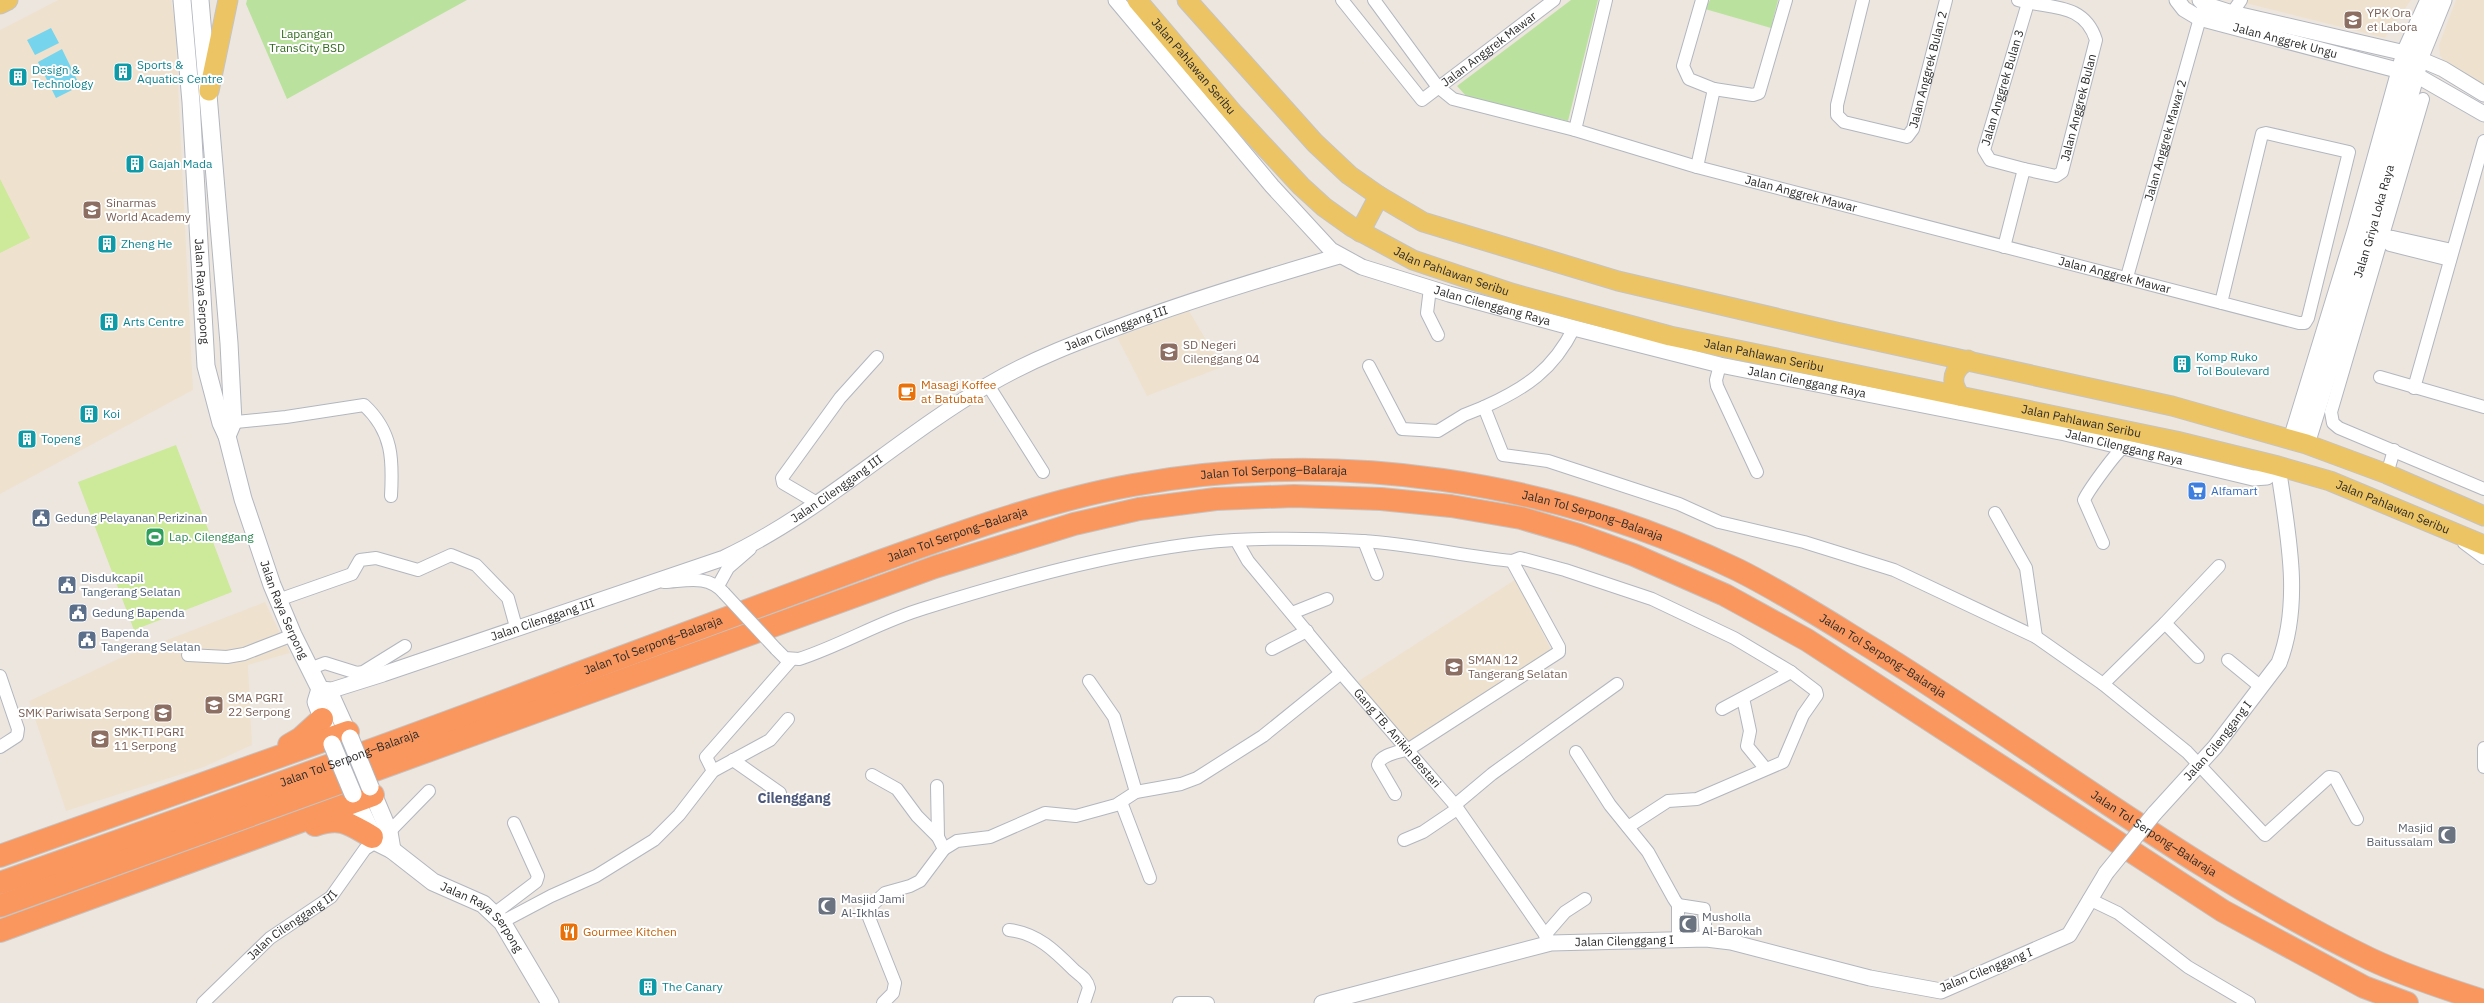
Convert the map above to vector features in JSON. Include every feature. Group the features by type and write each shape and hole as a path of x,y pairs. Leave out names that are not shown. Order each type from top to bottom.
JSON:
{"highway":[{"name":"Jalan Tol Serpong–Balaraja","path":"0,883 460,719 928,544 1069,499 1134,485 1212,474 1291,470 1382,473 1454,482 1526,495 1582,509 1642,530 1739,571 1824,618 1917,676 2236,887 2374,961 2484,1001"},
{"name":"Jalan Tol Serpong–Balaraja","path":"0,906 935,567 1074,524 1139,509 1216,499 1294,496 1381,499 1451,506 1521,518 1580,535 1634,555 1725,595 1807,640 2223,911 2364,987 2407,1003"},
{"path":"0,856 336,734"},
{"path":"0,931 243,842 363,794"},
{"path":"243,842 268,839 331,820 344,821 379,837"}],"main road":[{"path":"0,4 8,0"},
{"name":"Jalan Raya Serpong","path":"182,0 191,102 206,366 227,427 243,499 278,600 292,635 320,689 331,696 336,734"},
{"name":"Jalan Raya Serpong","path":"200,0 209,91 213,164 230,366 227,427"},
{"path":"209,91 228,0"},
{"name":"Jalan Pahlawan Seribu","path":"1137,0 1234,114 1301,186 1324,207 1360,232 1413,260 1511,294 1599,318 1779,359 2176,441 2278,466 2330,481 2443,527 2484,546"},
{"path":"1187,0 1315,143 1349,175 1379,196 1423,222 1618,281 1836,332 2172,406 2299,442 2387,474 2484,516"},
{"name":"Jalan Griya Loka Raya","path":"2299,442 2369,234 2412,56 2429,0"},
{"name":"Jalan Griya Loka Raya","path":"2412,56 2443,0"},
{"path":"1360,232 1379,196"},
{"path":"1960,396 1953,386 1953,375 1959,365 1968,360"},
{"path":"206,366 230,366"},
{"name":"Jalan Raya Serpong","path":"320,689 316,702 336,734 363,794 379,837 392,850 433,882 483,904 498,917 550,1003"}],"street":[{"path":"1116,0 1272,186 1339,256"},
{"path":"1342,0 1422,100 1437,86 1374,0"},
{"name":"Jalan Anggrek Mawar","path":"1554,0 1437,86 1453,99 1575,130 1697,167 2004,247 2127,277 2221,303 2299,323 2305,323 2308,318 2350,155 2346,149 2266,133 2261,138 2221,303"},
{"path":"1575,130 1606,0"},
{"path":"1702,0 1683,66 1689,79 1714,89 1753,95 1759,93 1786,0"},
{"name":"Jalan Anggrek Bulan 2","path":"1863,0 1837,105 1837,115 1844,122 1906,137 1913,129 1946,0"},
{"name":"Jalan Anggrek Ungu","path":"2177,0 2184,9 2201,7 2232,13 2412,56 2443,69 2484,94"},
{"path":"2232,13 2241,0"},
{"name":"Jalan Anggrek Bulan","path":"2023,1 2071,10 2092,29 2096,40 2062,172 2056,176 2024,169"},
{"name":"Jalan Anggrek Bulan 3","path":"2023,1 1984,150 1990,160 2024,169"},
{"name":"Jalan Anggrek Ungu","path":"2201,7 2408,72 2484,114"},
{"name":"Jalan Anggrek Mawar 2","path":"2127,277 2201,7"},
{"path":"1697,167 1714,89"},
{"path":"2423,99 2369,234 2331,412 2333,423 2339,428 2484,489"},
{"path":"2414,388 2484,141"},
{"path":"2004,247 2024,169"},
{"path":"2369,234 2390,245 2451,255"},
{"name":"Jalan Cilenggang Raya","path":"1339,256 1362,267 1430,288 1574,328 1720,365 2149,452 2164,458 2253,478 2267,477 2278,466"},
{"name":"Jalan Cilenggang III","path":"320,689 332,690 383,674 516,627 656,582 724,558 762,539 817,503 900,443 988,385 1029,363 1086,339 1219,291 1339,256"},
{"path":"1430,288 1427,313 1438,335"},
{"path":"1369,366 1402,429 1438,431 1464,415 1484,407 1528,384 1552,364 1574,328"},
{"path":"817,503 783,483 782,477 840,398 877,357"},
{"path":"1720,365 1716,380 1717,386 1757,472"},
{"path":"2380,377 2484,407"},
{"path":"988,385 1043,472"},
{"path":"227,427 364,405 378,419 390,448 392,462 391,496"},
{"path":"1484,407 1503,455 1548,461 1680,504 1720,522 1804,542 1894,570 2036,638 2103,684 2146,717 2200,763 2265,835 2329,777 2335,778 2357,819"},
{"path":"2103,543 2084,500 2107,469 2110,460 2124,447"},
{"path":"2387,474 2394,450"},
{"name":"Jalan Cilenggang I","path":"1322,1003 1548,939 1706,939 1738,944 1870,978 1941,991 2069,935 2089,899 2106,873 2154,814 2200,763 2279,663 2291,613 2291,555 2278,466"},
{"path":"1995,513 2026,568 2036,638"},
{"path":"2443,527 2484,558"},
{"path":"721,590 728,568 762,539"},
{"path":"656,582 698,579 721,590 776,649 785,658 791,660 812,655 876,625 923,608 1040,575 1143,552 1236,540 1364,541 1440,549 1512,561 1520,558 1565,570 1652,600 1734,638 1791,672 1816,691 1817,695 1803,715 1783,762 1765,768 1697,799 1668,801 1628,827"},
{"name":"Gang TB. Anikin Bestari","path":"1236,540 1248,561 1341,673 1409,749 1456,807 1548,939"},
{"path":"1364,541 1378,574"},
{"path":"278,600 352,574 360,560 376,558 418,570 451,555 476,565 508,598 516,627"},
{"path":"1395,794 1379,762 1390,754 1409,749 1559,652 1559,647 1512,561"},
{"path":"2103,684 2165,624 2219,566"},
{"path":"1292,613 1327,599"},
{"path":"2165,624 2198,657"},
{"path":"1272,649 1307,631"},
{"path":"188,656 227,658 244,654 292,635"},
{"path":"309,669 325,663 357,673 363,672 405,646"},
{"path":"713,771 706,757 791,660"},
{"path":"2228,660 2261,687"},
{"path":"1722,709 1791,672"},
{"path":"883,1003 893,992 895,983 868,915 869,908 885,893 910,886 920,881 944,849 958,841 990,837 1045,813 1076,816 1121,802 1136,792 1181,784 1197,778 1263,736 1341,673"},
{"path":"0,676 18,729 17,736 0,747"},
{"path":"1089,681 1114,717 1136,792"},
{"path":"1404,840 1423,832 1456,807 1492,774 1617,684"},
{"path":"1743,698 1750,731 1747,746 1765,768"},
{"path":"498,917 596,876 654,840 679,814 713,771 770,740 788,719"},
{"path":"2484,748 2484,767"},
{"path":"1576,752 1628,827 1648,852 1678,905 1678,940"},
{"path":"733,760 780,793"},
{"path":"872,775 898,789 917,816 938,837 944,849"},
{"path":"937,786 938,837"},
{"name":"Jalan Cilenggang III","path":"203,1003 270,938 331,897 365,849 429,791"},
{"path":"1121,802 1150,878"},
{"path":"498,917 536,882 538,876 514,822"},
{"path":"1548,939 1565,912 1585,898"},
{"path":"2089,899 2118,913 2188,967 2250,1003"},
{"path":"1678,905 1704,909 1706,939"},
{"path":"1010,930 1028,934 1056,951 1085,979 1089,988 1087,999 1084,1003"},
{"path":"1179,1003 1208,1003"}],"shaded area":[{"name":"Sinarmas World Academy","path":"58,0 171,0 175,22 193,390 0,494 0,30"},
{"name":"YPK Ora et Labora","path":"2233,0 2411,0 2385,38"},
{"name":"YPK Ora et Labora","path":"2456,0 2484,0 2484,87 2445,63 2440,55 2439,45"},
{"name":"SD Negeri Cilenggang 04","path":"1189,311 1222,367 1147,396 1117,337"},
{"name":"SMAN 12 Tangerang Selatan","path":"1516,579 1552,652 1411,745 1357,682"},
{"path":"265,602 290,653 248,665 252,745 204,767 66,811 29,701 118,659"}],"green space":[{"name":"Lapangan TransCity BSD","path":"247,0 467,0 287,99 246,4"},
{"path":"1571,0 1598,0 1568,121 1467,97 1457,86"},
{"path":"1710,0 1778,0 1771,28 1705,9"},
{"path":"0,179 30,238 0,253"},
{"name":"Lap. Cilenggang","path":"176,445 232,592 134,630 78,482"}],"water":[{"path":"51,28 59,43 35,55 27,40"},
{"path":"62,49 80,86 56,98 38,62"}],"place":[{"name":"YPK Ora et Labora","path":"2353,20"},
{"name":"Sports & Aquatics Centre","path":"123,72"},
{"name":"Design & Technology","path":"18,77"},
{"name":"Gajah Mada","path":"135,164"},
{"name":"Sinarmas World Academy","path":"92,210"},
{"name":"Zheng He","path":"107,244"},
{"name":"Arts Centre","path":"109,322"},
{"name":"SD Negeri Cilenggang 04","path":"1169,352"},
{"name":"Komp Ruko Tol Boulevard","path":"2182,364"},
{"name":"Masagi Koffee at Batubata","path":"907,392"},
{"name":"Koi","path":"89,414"},
{"name":"Topeng","path":"27,439"},
{"name":"Alfamart","path":"2197,491"},
{"name":"Gedung Pelayanan Perizinan","path":"41,518"},
{"name":"Lap. Cilenggang","path":"155,537"},
{"name":"Disdukcapil Tangerang Selatan","path":"67,585"},
{"name":"Gedung Bapenda","path":"78,613"},
{"name":"Bapenda Tangerang Selatan","path":"87,640"},
{"name":"SMAN 12 Tangerang Selatan","path":"1454,667"},
{"name":"SMA PGRI 22 Serpong","path":"214,705"},
{"name":"SMK Pariwisata Serpong","path":"163,713"},
{"name":"SMK-TI PGRI 11 Serpong","path":"100,739"},
{"name":"Masjid Baitussalam","path":"2447,835"},
{"name":"Masjid Jami Al-Ikhlas","path":"827,906"},
{"name":"Musholla Al-Barokah","path":"1688,924"},
{"name":"Gourmee Kitchen","path":"569,932"},
{"name":"The Canary","path":"648,987"}],"district":[{"name":"Cilenggang","path":"794,798"}]}
